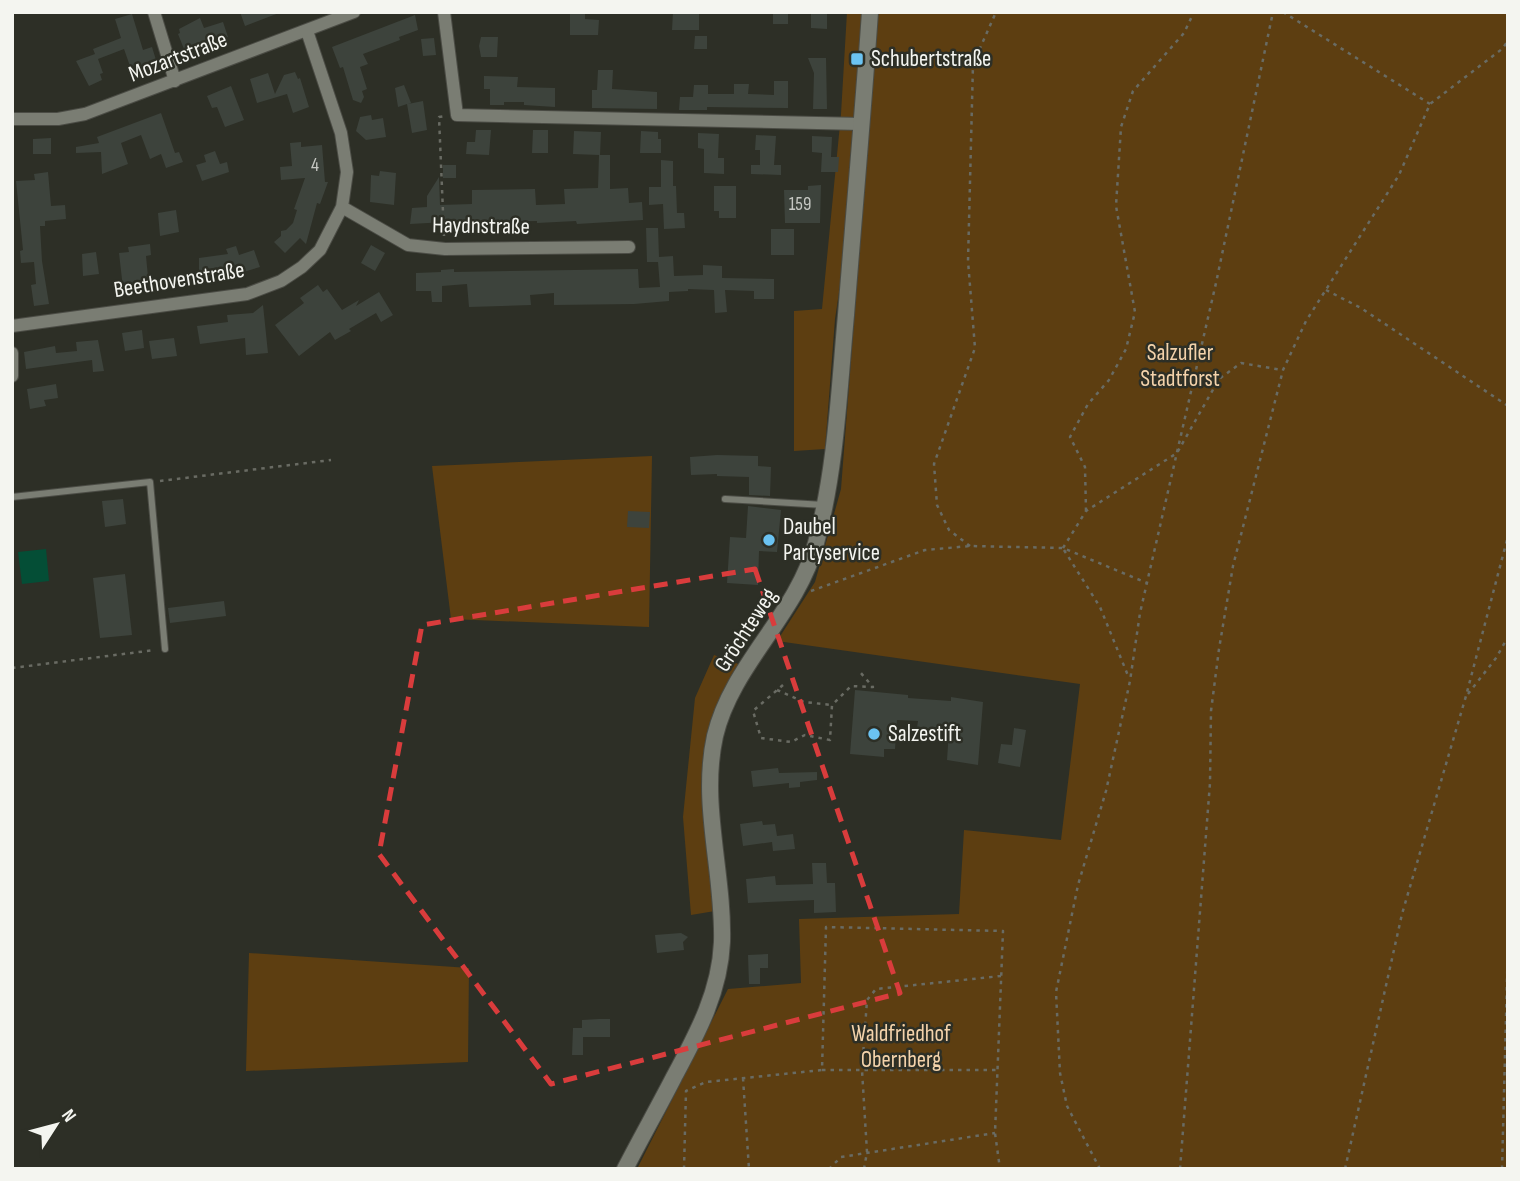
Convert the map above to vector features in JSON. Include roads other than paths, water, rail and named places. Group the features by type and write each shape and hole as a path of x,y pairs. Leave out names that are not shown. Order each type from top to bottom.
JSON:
{"street":[{"path":"154,12 175,81"},
{"name":"Mozartstraße","path":"12,120 58,119 85,114 354,12"},
{"path":"444,12 457,115 862,124"},
{"name":"Gröchteweg","path":"625,1169 703,1021 718,978 722,939 721,909 710,794 716,734 732,694 798,590 815,547 826,505 837,424 870,12"},
{"name":"Beethovenstraße","path":"12,326 247,294 281,281 302,267 320,250 342,208 347,172 341,133 307,31"},
{"name":"Haydnstraße","path":"342,208 408,245 445,249 629,247"},
{"path":"12,353 12,376"}],"lane":[{"path":"12,497 150,482 165,649"},
{"path":"725,499 826,505"}],"place":[{"name":"Schubertstraße","path":"857,59"},
{"name":"Daubel Partyservice","path":"769,540"},
{"name":"Salzestift","path":"874,734"}],"park label":[{"name":"Salzufler Stadtforst","path":"1180,366"},
{"name":"Waldfriedhof Obernberg","path":"901,1047"}]}
